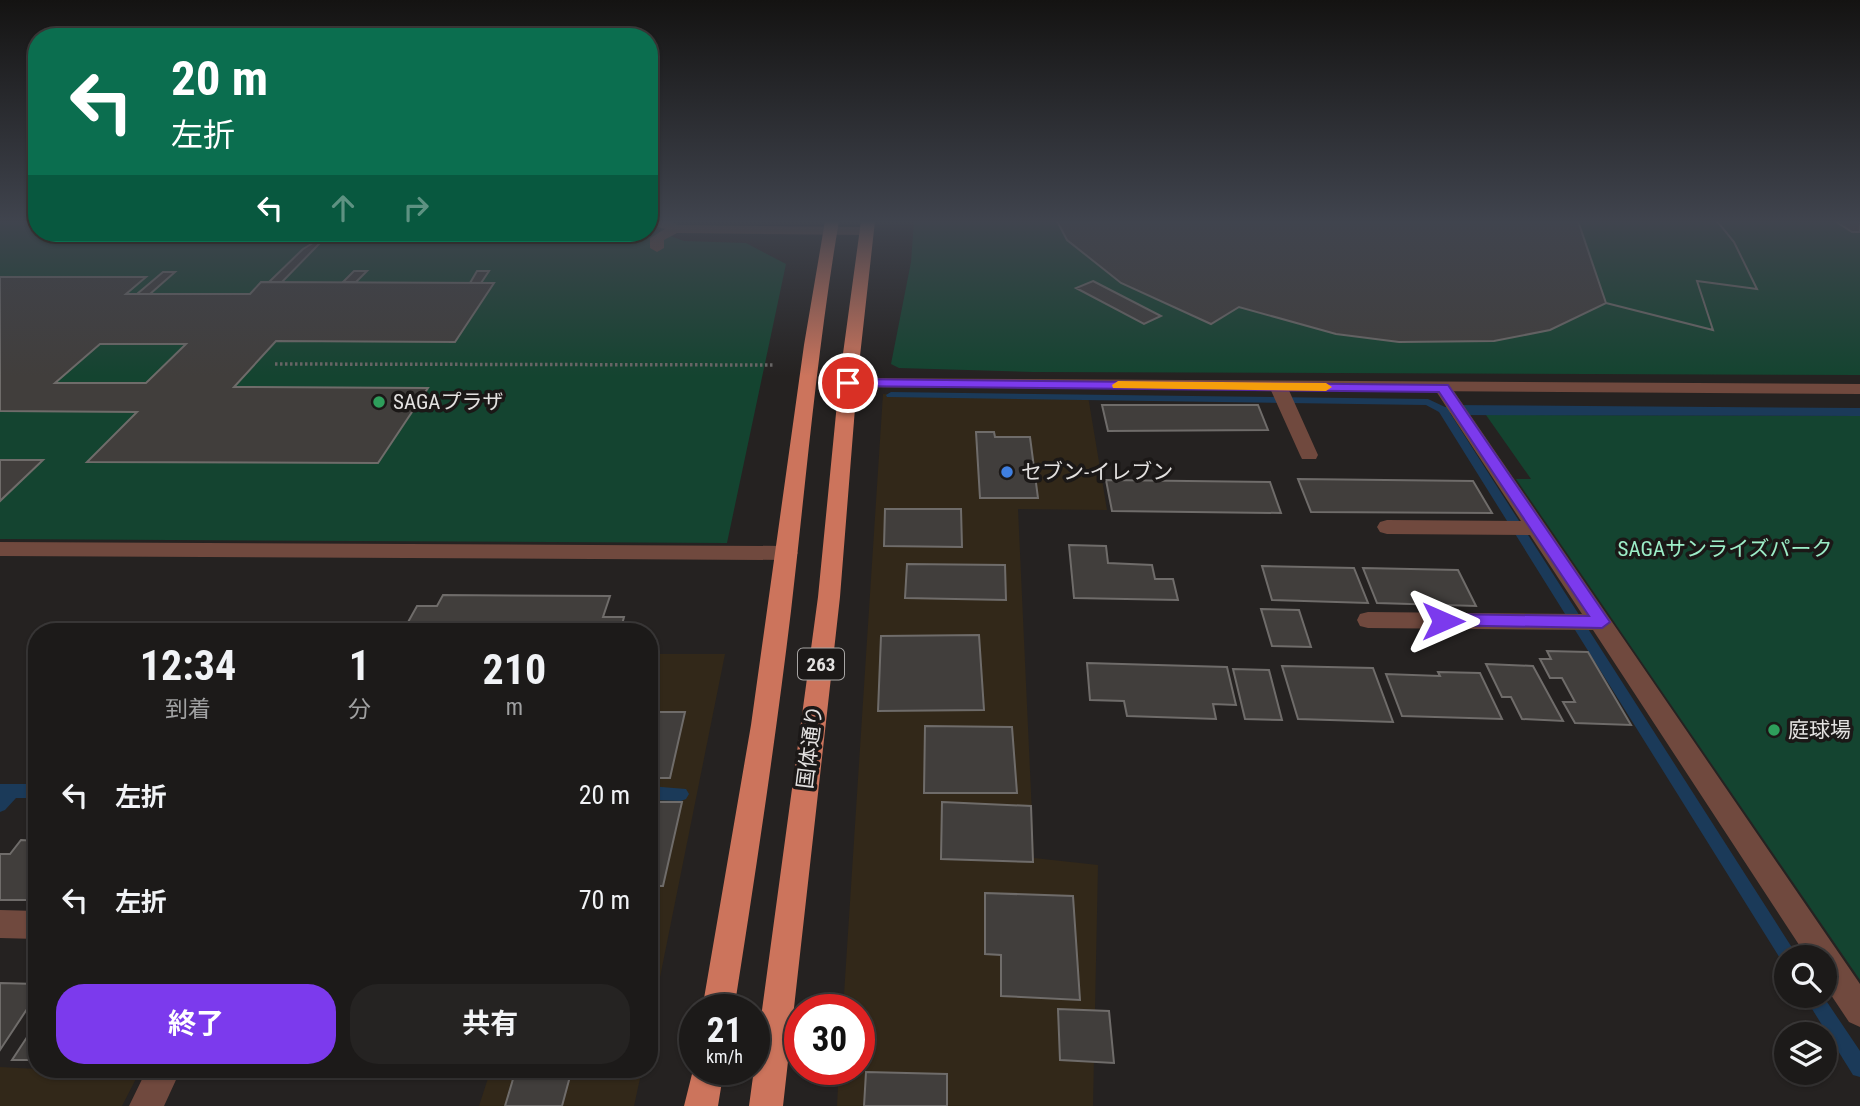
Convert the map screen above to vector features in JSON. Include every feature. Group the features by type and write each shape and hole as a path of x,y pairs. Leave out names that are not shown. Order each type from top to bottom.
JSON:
{"highway":[{"name":"263","path":"721,994 746,845 787,553 806,387 824,273"},
{"name":"国体通り","path":"766,1106 829,597 848,383 861,273"},
{"path":"701,1106 705,1085"}],"street":[{"path":"848,383 1278,387 1453,402 1860,390"},
{"path":"1278,387 1309,455"},
{"path":"1453,402 1816,945"},
{"path":"1387,527 1538,527"},
{"path":"0,550 787,553"},
{"path":"1367,620 1602,622"},
{"path":"0,924 28,925"},
{"path":"1837,976 1860,1011"},
{"path":"145,1106 159,1078"}],"path":[{"path":"275,364 775,365"}],"shaded area":[{"path":"883,394 1088,396 1107,510 1018,509 1034,858 1098,865 1093,1106 837,1106 838,1085 875,1085 875,994 844,994"},
{"path":"658,654 725,654 658,987"},
{"path":"0,1067 28,1069 28,1078 136,1078 122,1106 0,1106"},
{"path":"488,1078 640,1078 634,1106 479,1106"}],"green space":[{"name":"SAGAプラザ","path":"0,273 784,273 727,543 0,539"},
{"path":"909,273 1860,273 1860,375 1033,372 899,368 891,364"},
{"name":"SAGAサンライズパーク","path":"1486,415 1860,416 1860,980 1516,479 1531,479"}],"water":[{"path":"1446,405 1860,408 1860,416 1453,415"}],"building":[{"path":"162,273 174,273 150,294 137,294"},
{"path":"279,273 291,273 282,282 269,282"},
{"path":"352,273 365,273 356,282 343,282"},
{"path":"476,273 488,273 481,283 470,283"},
{"path":"1108,273 1749,273 1757,289 1697,281 1713,330 1606,303 1550,330 1494,341 1399,342 1336,334 1239,307 1211,324 1121,283"},
{"path":"1596,273 1749,273 1757,289 1697,281 1713,330 1606,303"},
{"path":"0,277 146,277 126,294 250,294 261,282 494,283 455,342 276,341 234,387 428,388 378,463 87,462 137,412 0,411","holes":["100,344 186,344 146,383 55,383"]},
{"path":"1093,281 1161,316 1144,324 1076,288"},
{"path":"1102,405 1258,405 1268,430 1108,431"},
{"path":"976,432 994,432 995,437 1030,437 1038,498 980,498"},
{"path":"0,460 43,460 0,501"},
{"path":"1298,479 1473,481 1492,513 1311,512"},
{"path":"1106,480 1270,482 1281,513 1112,511"},
{"path":"885,509 961,509 962,547 884,546"},
{"path":"1069,545 1106,546 1108,563 1152,565 1155,579 1173,579 1178,600 1074,598"},
{"path":"907,564 1005,565 1006,600 905,598"},
{"path":"1262,566 1354,568 1368,603 1272,600"},
{"path":"1363,568 1458,570 1476,606 1377,603"},
{"path":"443,595 610,596 603,617 624,617 622,623 408,623 417,606 437,606"},
{"path":"1261,609 1299,610 1311,647 1272,646"},
{"path":"979,635 984,710 878,711 881,636"},
{"path":"1547,651 1588,652 1631,725 1575,723 1563,702 1575,702 1562,678 1550,678 1540,659 1551,659"},
{"path":"1087,663 1227,667 1236,705 1213,704 1216,719 1127,716 1124,701 1090,700"},
{"path":"1486,664 1533,666 1563,721 1522,719 1511,697 1502,697"},
{"path":"1282,666 1373,668 1393,722 1298,719"},
{"path":"1233,669 1269,670 1282,720 1245,719"},
{"path":"1438,672 1480,673 1502,719 1402,716 1386,674 1440,676"},
{"path":"658,712 685,712 670,778 658,778"},
{"path":"925,726 1012,727 1017,793 924,793"},
{"path":"658,802 682,802 663,886 658,886"},
{"path":"942,802 1031,806 1033,862 941,859"},
{"path":"21,840 28,840 28,900 0,900 0,854 10,854"},
{"path":"985,893 1073,896 1080,1000 1001,996 1001,955 985,954"},
{"path":"0,983 28,984 28,1008 0,1050"},
{"path":"1058,1009 1109,1011 1114,1063 1060,1060"},
{"path":"28,1036 28,1060 12,1060"},
{"path":"875,1072 947,1074 947,1106 864,1106 865,1085 875,1085"},
{"path":"513,1078 570,1078 562,1106 505,1106"}],"waterway":[{"path":"891,395 1428,402 1443,410"},
{"path":"1443,410 1463,410"},
{"path":"1443,410 1781,945"},
{"path":"0,791 12,791"},
{"path":"0,805 12,791"},
{"path":"12,791 28,791"},
{"path":"658,793 681,794"},
{"path":"1821,1008 1860,1068"}],"slow traffic":[{"path":"1118,385 1326,387"}],"place":[{"name":"SAGAプラザ","path":"379,402"},
{"name":"セブン-イレブン","path":"1007,472"},
{"name":"庭球場","path":"1774,730"}],"route":[{"path":"848,383 1443,388 1602,622 1443,621"}]}
